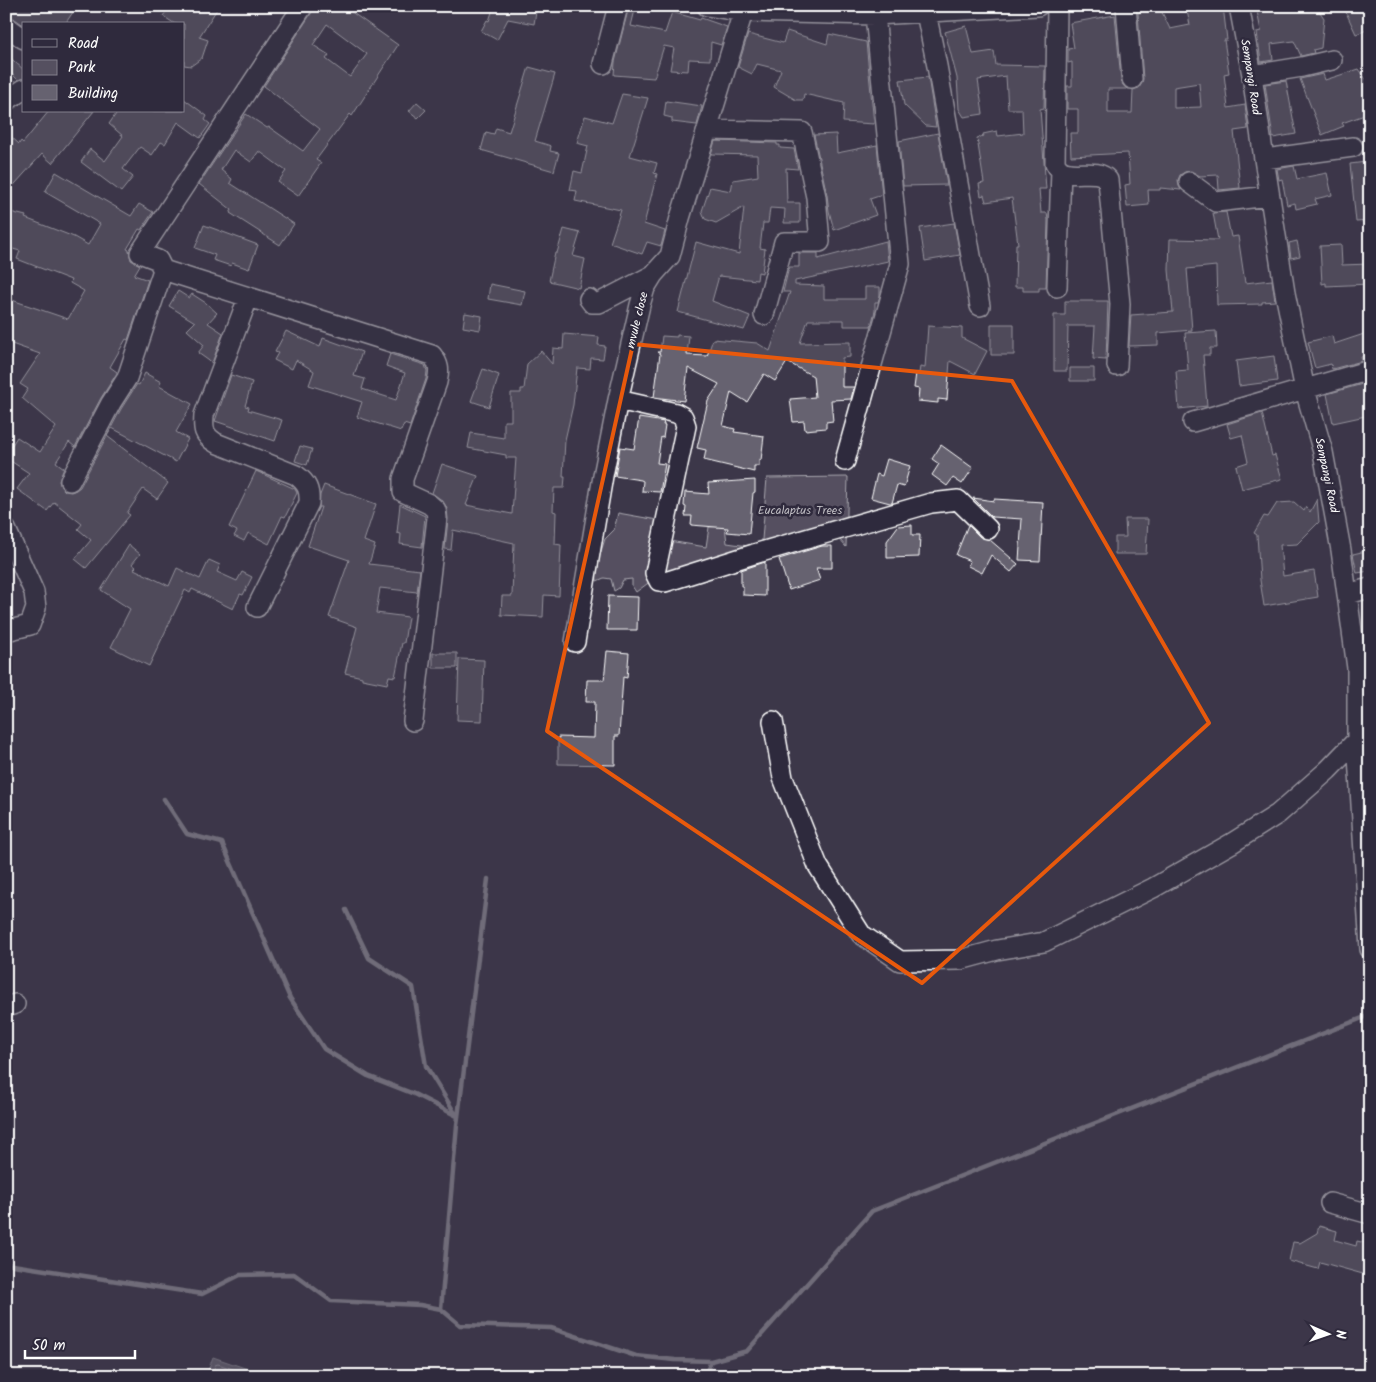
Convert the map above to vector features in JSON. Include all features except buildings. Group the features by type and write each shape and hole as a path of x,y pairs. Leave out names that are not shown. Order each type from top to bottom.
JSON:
{"street":[{"path":"70,481 111,403 127,378 163,270 158,260 140,253 303,6"},
{"path":"602,64 618,6"},
{"path":"707,6 743,12 814,10 875,14 926,13 976,8 1038,6"},
{"path":"1057,6 1055,163 1060,170 1066,172 1099,174 1108,180 1120,304 1118,366"},
{"path":"1126,6 1132,79"},
{"name":"Sempangi Road","path":"1239,6 1252,75 1285,293 1305,390 1318,431 1328,476 1347,594 1364,666 1357,740 1370,949"},
{"name":"mvule close","path":"575,642 618,400 643,294 653,275 665,262 673,248 743,12"},
{"path":"926,13 980,306"},
{"path":"845,461 900,264 875,14"},
{"path":"6,26 22,38"},
{"path":"1252,75 1332,60"},
{"path":"6,101 22,90"},
{"path":"707,130 802,132 816,198 820,242 784,242 764,315"},
{"path":"1264,159 1352,147"},
{"path":"1057,287 1060,170"},
{"path":"1189,182 1216,202 1269,196"},
{"path":"163,270 432,355 438,363 440,372 403,479 402,487 403,492 429,504 436,510 437,518 413,721"},
{"path":"589,299 592,303 599,303 653,275"},
{"path":"248,298 204,415 204,433 216,443 296,475 304,481 310,494 309,503 256,607"},
{"path":"1193,422 1370,370"},
{"path":"618,400 676,413 683,417 686,426 655,573 660,581 665,582 754,554 931,504 958,500 988,529"},
{"path":"6,631 30,624 36,608 34,592 7,531"},
{"path":"1347,594 1370,588"},
{"path":"773,720 783,778 818,866 861,934 900,961 960,960 997,950 1044,942 1152,888 1232,843 1278,814 1328,770 1357,740"},
{"path":"1330,1202 1370,1214"}],"highlighted area":[{"path":"633,344 1012,381 1209,723 922,983 547,731"}],"green space":[{"name":"Eucalaptus Trees","path":"848,477 846,547 839,539 761,552 767,478"},
{"path":"618,513 663,521 651,581 636,592 632,586 632,579 623,580 619,588 614,591 611,579 604,578 597,581 596,567 605,539 614,530"},
{"path":"725,526 727,543 748,546 662,575 669,541 706,547 709,527"}],"water":[{"path":"213,1357 268,1376 206,1376"}],"waterway":[{"path":"164,799 187,834 222,843 290,998 324,1049 368,1076 414,1094 457,1116"},
{"path":"441,1309 457,1125 488,879"},
{"path":"346,910 369,958 413,987 426,1066 456,1115"},
{"path":"6,1264 202,1294 240,1275 294,1274 331,1301 420,1305 441,1309 460,1325 551,1328 636,1356 711,1361 747,1351 872,1211 1370,1015"},
{"path":"705,1376 711,1361"}]}
